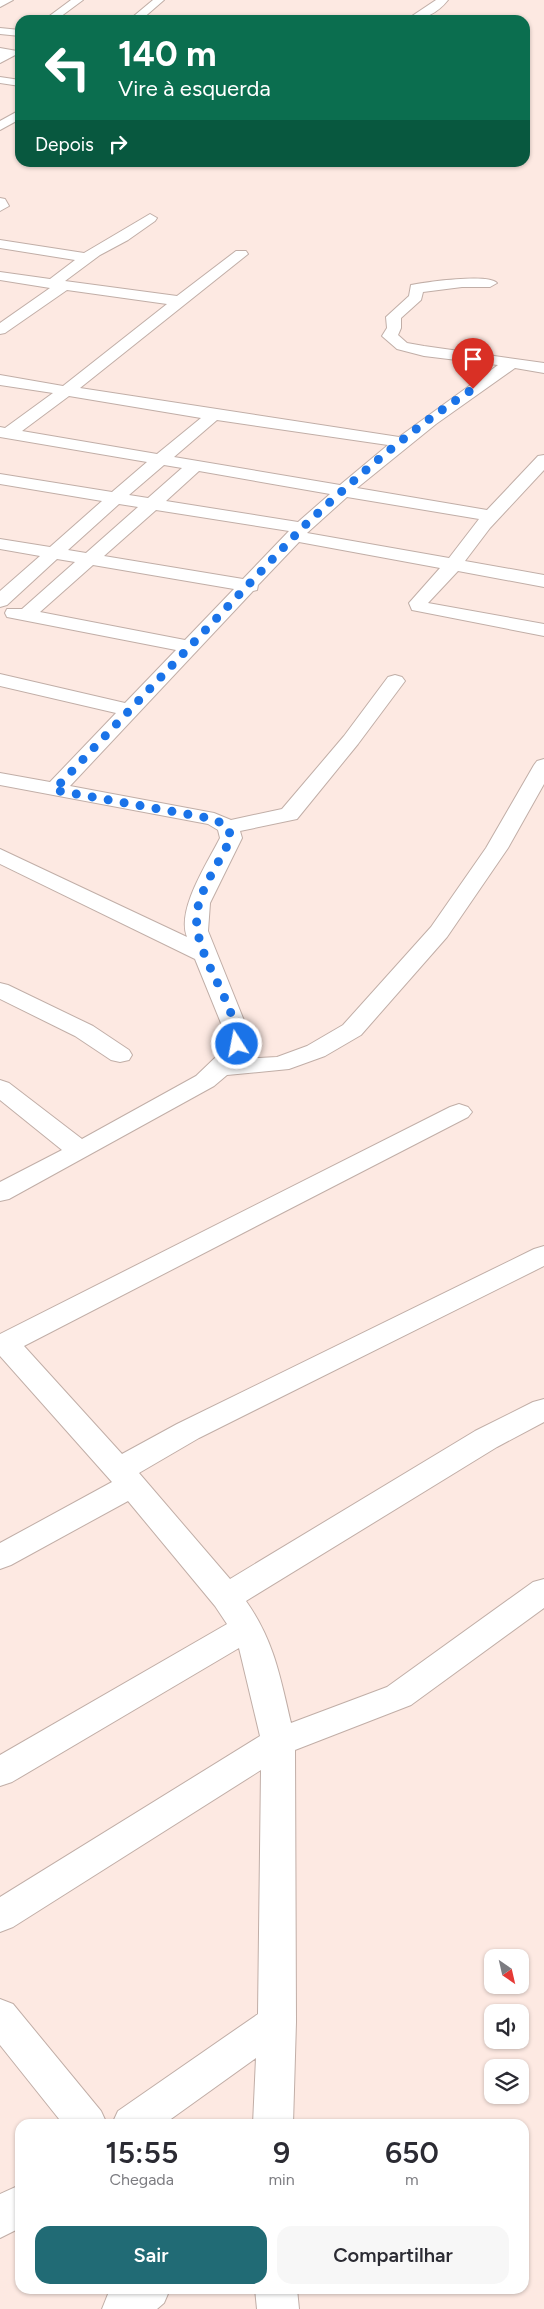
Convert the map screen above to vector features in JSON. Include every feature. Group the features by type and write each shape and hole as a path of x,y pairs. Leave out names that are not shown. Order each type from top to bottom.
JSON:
{"street":[{"path":"0,4 8,0"},
{"path":"56,15 78,0"},
{"path":"140,15 159,0"},
{"path":"423,15 444,0"},
{"path":"0,31 15,32"},
{"path":"0,51 15,51"},
{"path":"0,60 15,52"},
{"path":"0,80 15,82"},
{"path":"7,107 15,108"},
{"path":"0,126 15,117"},
{"path":"0,202 2,206 0,207"},
{"path":"2,326 58,284 87,258 150,218"},
{"path":"0,244 87,258"},
{"path":"5,433 70,390 178,301 241,254"},
{"path":"0,276 178,301"},
{"path":"490,283 462,283 416,288 416,297 393,317 394,328 390,336 402,346 544,368"},
{"path":"54,790 250,586 299,532 342,491 460,397 512,363"},
{"path":"0,380 214,415 402,442"},
{"path":"0,601 115,498 214,415"},
{"path":"5,433 491,516"},
{"path":"544,460 491,516 454,565 418,603 419,606 544,630"},
{"path":"26,615 196,465"},
{"path":"0,479 152,504 299,532 454,565 544,581"},
{"path":"0,544 250,586"},
{"path":"0,610 190,647"},
{"path":"0,680 130,710"},
{"path":"0,779 214,819 228,827 289,814 345,747 395,681"},
{"path":"222,1068 280,1064 316,1051 352,1030 440,932 497,848 544,765"},
{"path":"0,1193 205,1081 222,1068 237,1044 237,1033 196,931 199,903 231,838 228,827"},
{"path":"0,856 206,955"},
{"path":"0,990 84,1031 120,1054"},
{"path":"0,1088 80,1151"},
{"path":"273,2119 277,2022 278,1742 258,1654 247,1628 226,1597 126,1477 3,1344 459,1112"},
{"path":"0,1557 126,1477 188,1431 544,1255"},
{"path":"226,1597 486,1439 544,1409"},
{"path":"0,1916 278,1742 399,1696 544,1590"},
{"path":"0,1772 247,1628"},
{"path":"0,2016 83,2119"},
{"path":"139,2119 277,2022"},
{"path":"0,2218 15,2208"},
{"path":"123,2309 142,2294"},
{"path":"276,2294 278,2309"}],"route":[{"path":"237,1044 237,1033 226,1001 196,931 199,903 231,838 228,827 214,819 54,790 250,586 302,528 331,501 402,442 473,389"}]}
